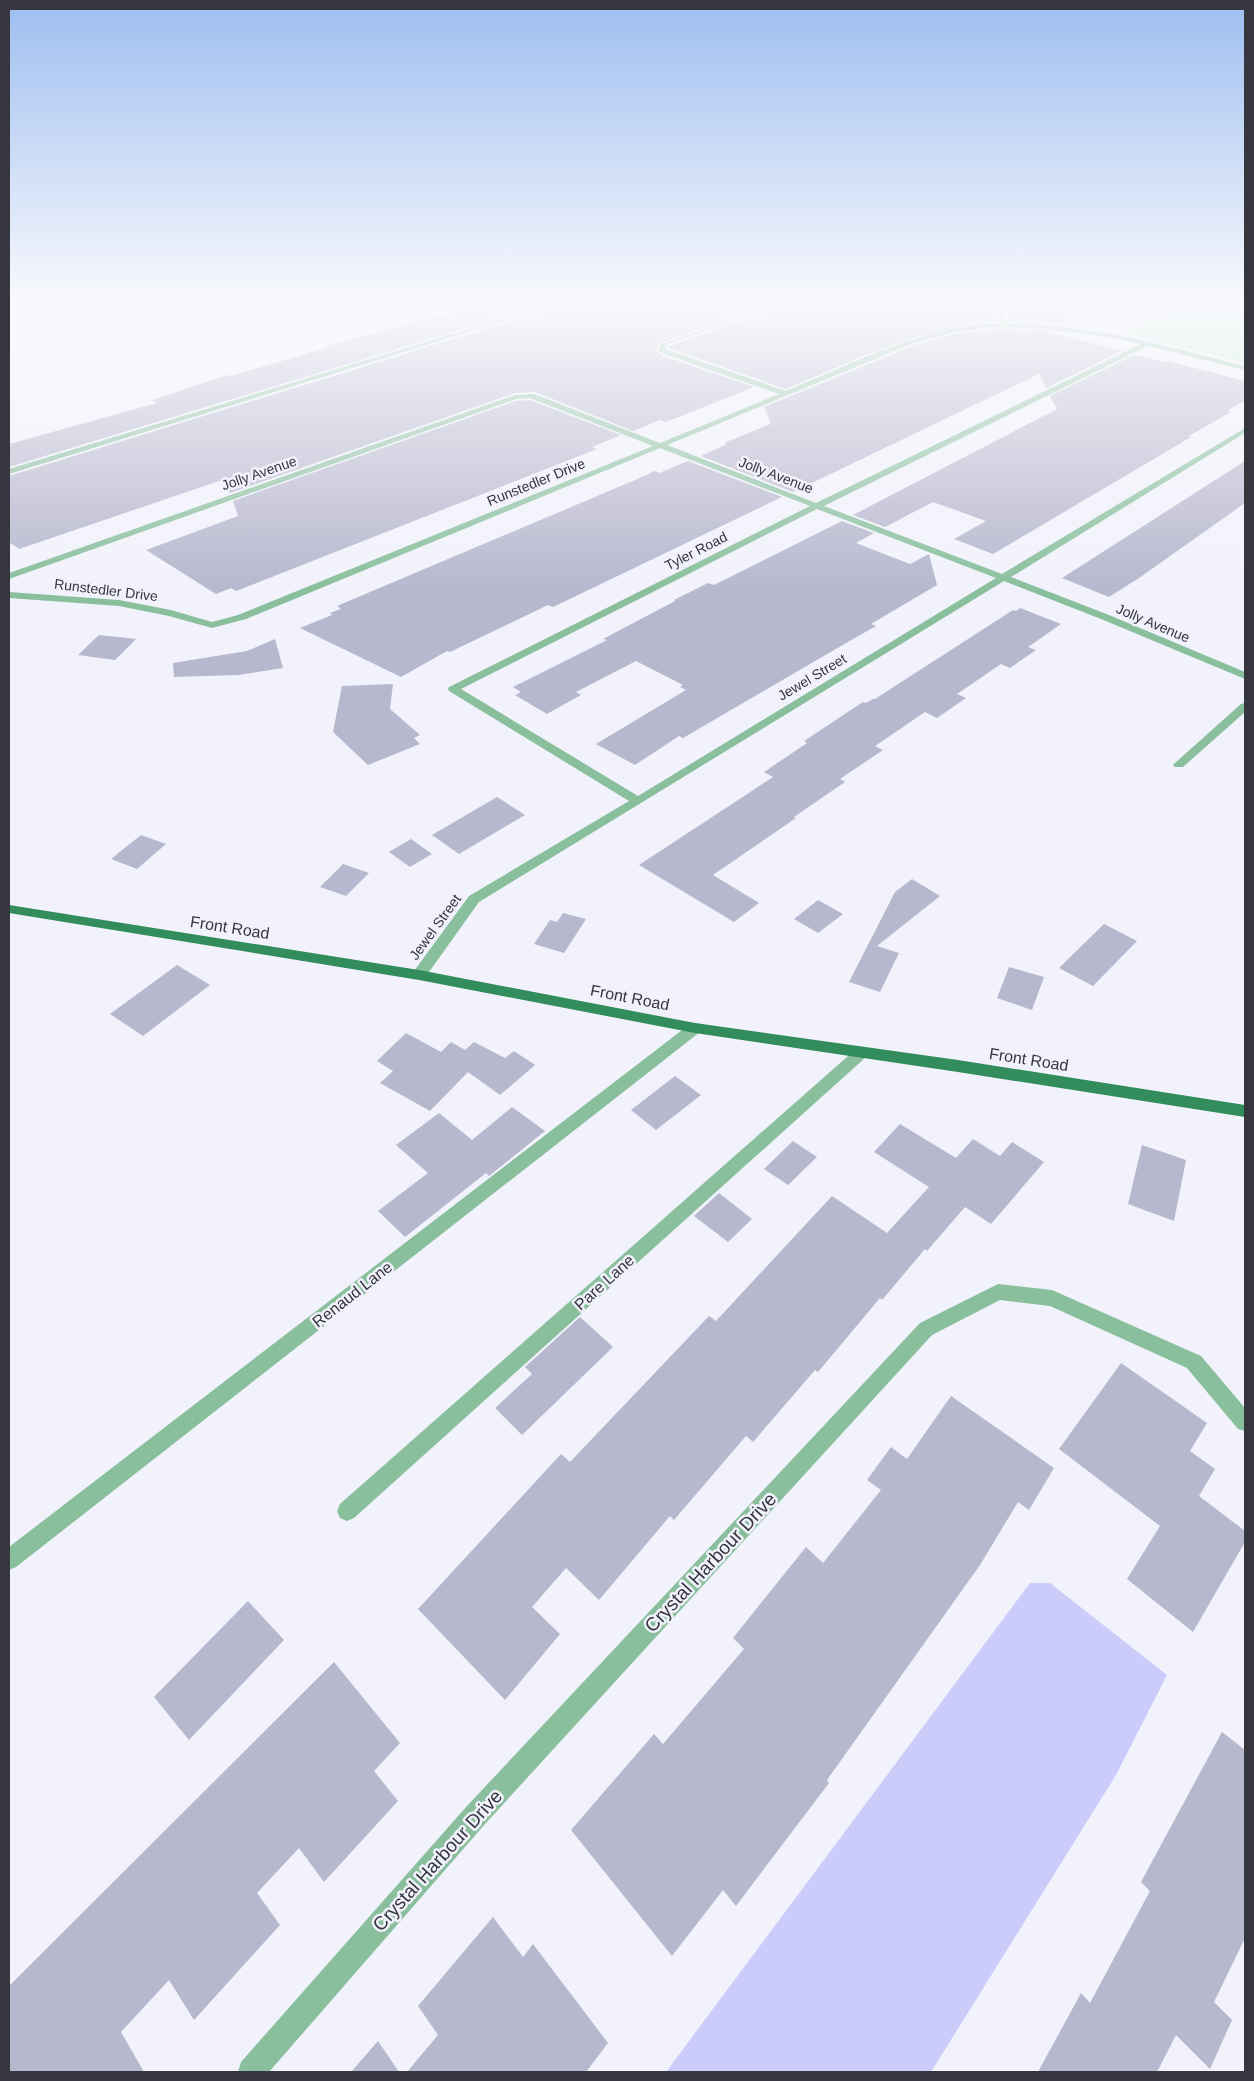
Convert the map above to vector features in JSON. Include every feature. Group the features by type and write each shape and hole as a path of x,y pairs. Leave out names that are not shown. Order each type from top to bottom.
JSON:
{"main road":[{"name":"Front Road","path":"9,909 419,975 695,1028 958,1066 1245,1111"}],"street":[{"path":"9,472 253,397"},
{"name":"Jolly Avenue","path":"9,576 515,397"},
{"name":"Jolly Avenue","path":"534,397 1004,578 1245,676"},
{"name":"Runstedler Drive","path":"9,595 119,603 171,613 196,622 212,625 242,617 779,397"},
{"name":"Tyler Road","path":"638,801 452,689 1038,397"},
{"name":"Jewel Street","path":"419,975 474,899 638,801 1245,430"},
{"path":"1179,765 1245,706"},
{"name":"Renaud Lane","path":"9,1560 695,1028"},
{"name":"Pare Lane","path":"346,1511 860,1053"},
{"name":"Crystal Harbour Drive","path":"251,2072 476,1815 926,1329 998,1292 1052,1298 1194,1362 1245,1422"}],"water":[{"path":"1030,1583 1050,1583 1167,1675 1116,1775 931,2072 666,2072"}],"building":[{"path":"161,397 239,397 9,467 9,444 157,403 152,400"},
{"path":"265,397 503,397 230,493 225,479 19,549 9,542 9,476"},
{"path":"548,397 729,397 666,422 660,420 633,431"},
{"path":"788,397 991,397 793,492 701,456 727,444 724,443 770,424 764,407"},
{"path":"1051,397 1245,397 1245,400 1227,411 1231,412 1189,436 1191,437 993,554 954,539 986,521 933,502 885,527 853,515 1057,409"},
{"path":"530,400 621,435 592,447 597,449 236,591 231,588 216,594 146,550 238,516 233,501 516,401"},
{"path":"688,461 782,497 553,607 548,605 450,652 447,651 401,677 300,628 332,615 330,613 341,609 337,606 655,471 659,473"},
{"path":"1245,461 1245,503 1139,578 1109,597 1062,578"},
{"path":"842,521 874,533 856,543 910,564 929,554 937,585 871,624 876,626 683,738 679,736 635,765 596,744 686,690 680,687 683,685 636,661 576,692 581,695 547,714 515,695 521,692 513,687 607,640 603,639 674,600 708,583 714,585"},
{"path":"1020,608 1061,624 1028,647 1036,650 1010,668 1001,664 957,694 966,698 937,718 925,712 875,746 883,750 840,779 845,782 713,875 759,903 734,922 639,865 773,777 764,772 807,743 804,741 863,702 866,703 875,699 1013,610 1016,611"},
{"path":"99,635 136,639 115,660 78,655"},
{"path":"275,639 283,668 239,675 174,677 173,663 247,651"},
{"path":"393,684 390,709 420,735 414,738 420,744 368,765 333,732 342,686"},
{"path":"497,797 525,815 459,854 432,835"},
{"path":"141,835 166,844 137,869 111,859"},
{"path":"411,839 432,854 410,867 389,852"},
{"path":"343,864 369,873 346,896 320,887"},
{"path":"912,879 940,896 877,946 899,953 880,992 849,982 895,892"},
{"path":"818,900 843,914 818,933 794,919"},
{"path":"563,913 586,919 564,953 534,944 550,920 557,922"},
{"path":"1104,924 1137,941 1093,986 1059,968"},
{"path":"177,965 210,985 143,1036 110,1014"},
{"path":"1009,967 1044,977 1032,1010 997,998"},
{"path":"406,1033 441,1052 451,1042 465,1050 474,1042 505,1058 514,1051 535,1065 500,1095 468,1072 430,1111 380,1083 393,1071 377,1061"},
{"path":"675,1076 701,1095 656,1130 631,1110"},
{"path":"512,1107 545,1131 489,1176 486,1173 405,1237 378,1211 428,1173 396,1145 439,1113 472,1140"},
{"path":"900,1124 956,1158 973,1139 1000,1156 1012,1142 1044,1162 991,1224 965,1207 927,1251 925,1249 882,1300 880,1298 818,1372 815,1370 753,1442 746,1436 674,1520 670,1516 599,1600 566,1568 532,1607 560,1634 505,1700 418,1609 561,1454 570,1462 709,1316 716,1321 832,1196 887,1233 929,1187 874,1152"},
{"path":"793,1141 817,1157 788,1185 764,1169"},
{"path":"1142,1145 1186,1160 1174,1221 1128,1204"},
{"path":"719,1193 752,1219 728,1242 694,1216"},
{"path":"580,1317 613,1347 522,1435 495,1408 532,1374 525,1367"},
{"path":"1121,1363 1207,1423 1190,1451 1215,1469 1199,1496 1245,1531 1245,1542 1193,1632 1127,1579 1160,1526 1059,1449"},
{"path":"951,1396 1054,1468 1029,1510 1018,1502 980,1565 827,1780 829,1783 736,1906 723,1890 672,1956 571,1830 654,1734 663,1744 744,1649 733,1638 806,1547 823,1563 881,1490 867,1480 891,1447 907,1459"},
{"path":"248,1601 284,1640 189,1740 154,1697"},
{"path":"334,1662 400,1743 374,1771 398,1801 324,1882 299,1848 257,1893 280,1925 194,2020 169,1980 121,2032 144,2072 9,2072 9,1986"},
{"path":"1222,1732 1245,1750 1245,1938 1214,2002 1232,2020 1210,2069 1176,2035 1157,2072 1038,2072 1081,1993 1090,2003 1150,1891 1141,1882"},
{"path":"493,1917 523,1957 533,1944 608,2043 586,2072 407,2072 438,2035 418,2006"},
{"path":"378,2041 399,2072 351,2072"}]}
